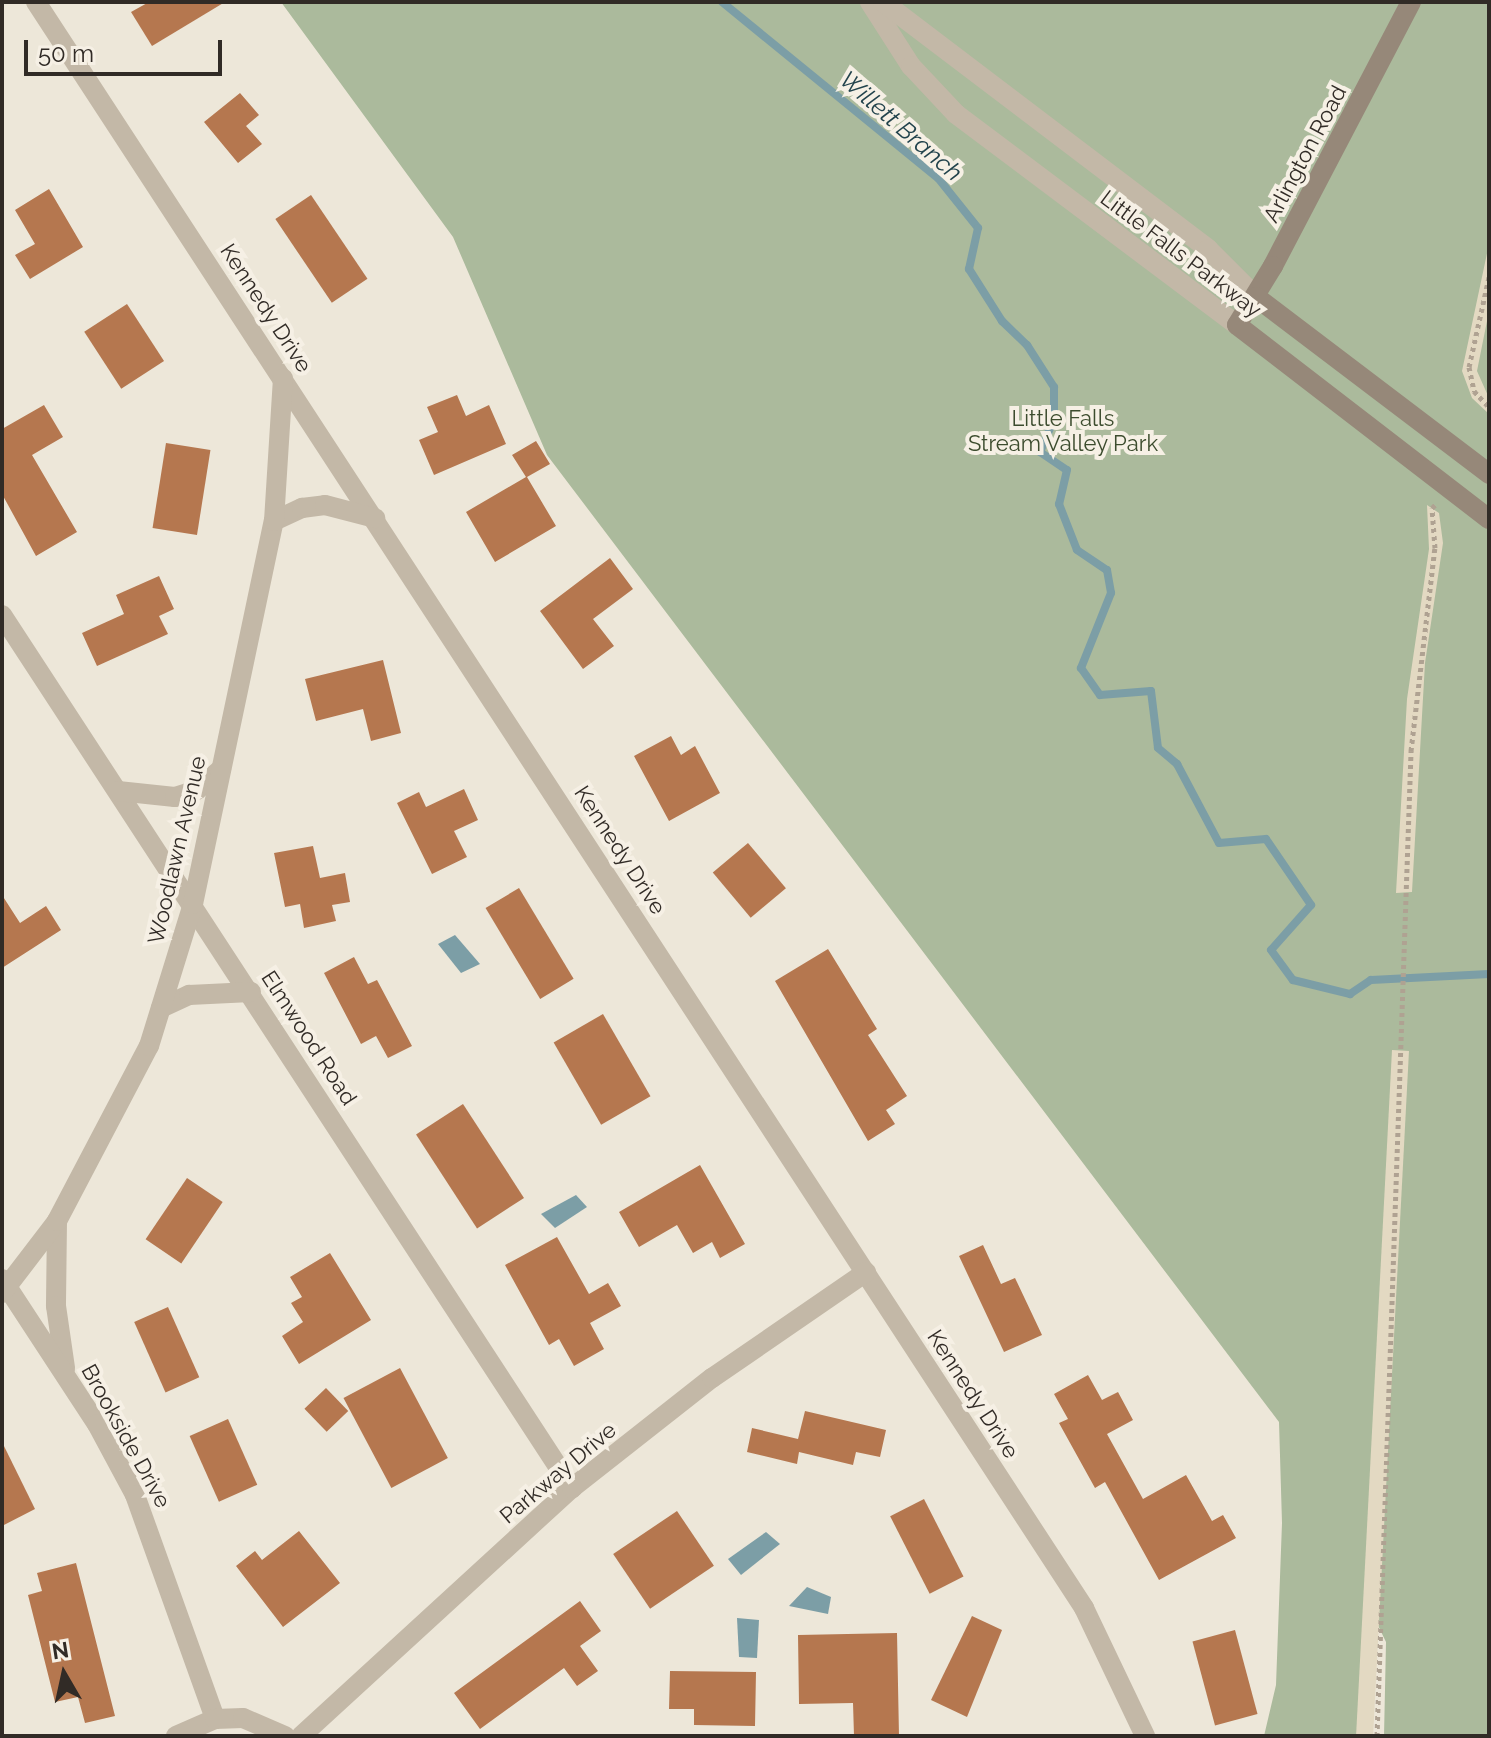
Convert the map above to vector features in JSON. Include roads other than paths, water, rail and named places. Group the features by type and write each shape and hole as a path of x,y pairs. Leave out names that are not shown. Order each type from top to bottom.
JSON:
{"main road":[{"name":"Arlington Road","path":"1237,325 1256,297 1411,2"},
{"name":"Little Falls Parkway","path":"1256,297 1489,474"},
{"name":"Little Falls Parkway","path":"1237,325 1489,519"}],"street":[{"name":"Kennedy Drive","path":"36,2 1084,1608 1145,1736"},
{"name":"Little Falls Parkway","path":"870,2 911,66 956,114 1237,325"},
{"name":"Little Falls Parkway","path":"883,2 1208,249 1256,297"},
{"name":"Woodlawn Avenue","path":"4,1287 57,1221 149,1046 193,904 274,521 283,378"},
{"path":"274,521 302,508 325,505 375,518"},
{"name":"Elmwood Road","path":"2,615 572,1488"},
{"path":"118,791 175,797 197,790 221,769"},
{"path":"161,1008 189,995 251,992"},
{"path":"57,1221 56,1306 66,1375"},
{"name":"Parkway Drive","path":"301,1736 572,1488 712,1378 866,1272"},
{"name":"Brookside Drive","path":"4,1287 66,1375 135,1495 215,1719"},
{"path":"176,1736 215,1719 243,1718 285,1736"}],"water":[{"path":"455,935 480,964 461,973 438,944"},
{"path":"576,1195 587,1207 555,1228 541,1214"},
{"path":"766,1532 780,1544 741,1575 728,1559"},
{"path":"807,1587 831,1597 828,1614 789,1606"},
{"path":"737,1618 759,1620 757,1658 739,1657"}],"waterway":[{"name":"Willett Branch","path":"722,2 938,178 978,228 969,269 1002,321 1027,345 1054,387 1054,419 1040,452 1067,470 1059,504 1077,550 1107,570 1111,593 1081,668 1100,695 1151,691 1158,748 1177,764 1219,843 1266,839 1311,905 1271,950 1293,980 1350,994 1371,980 1489,974"}],"park label":[{"name":"Little Falls Stream Valley Park","path":"1063,430"}]}
